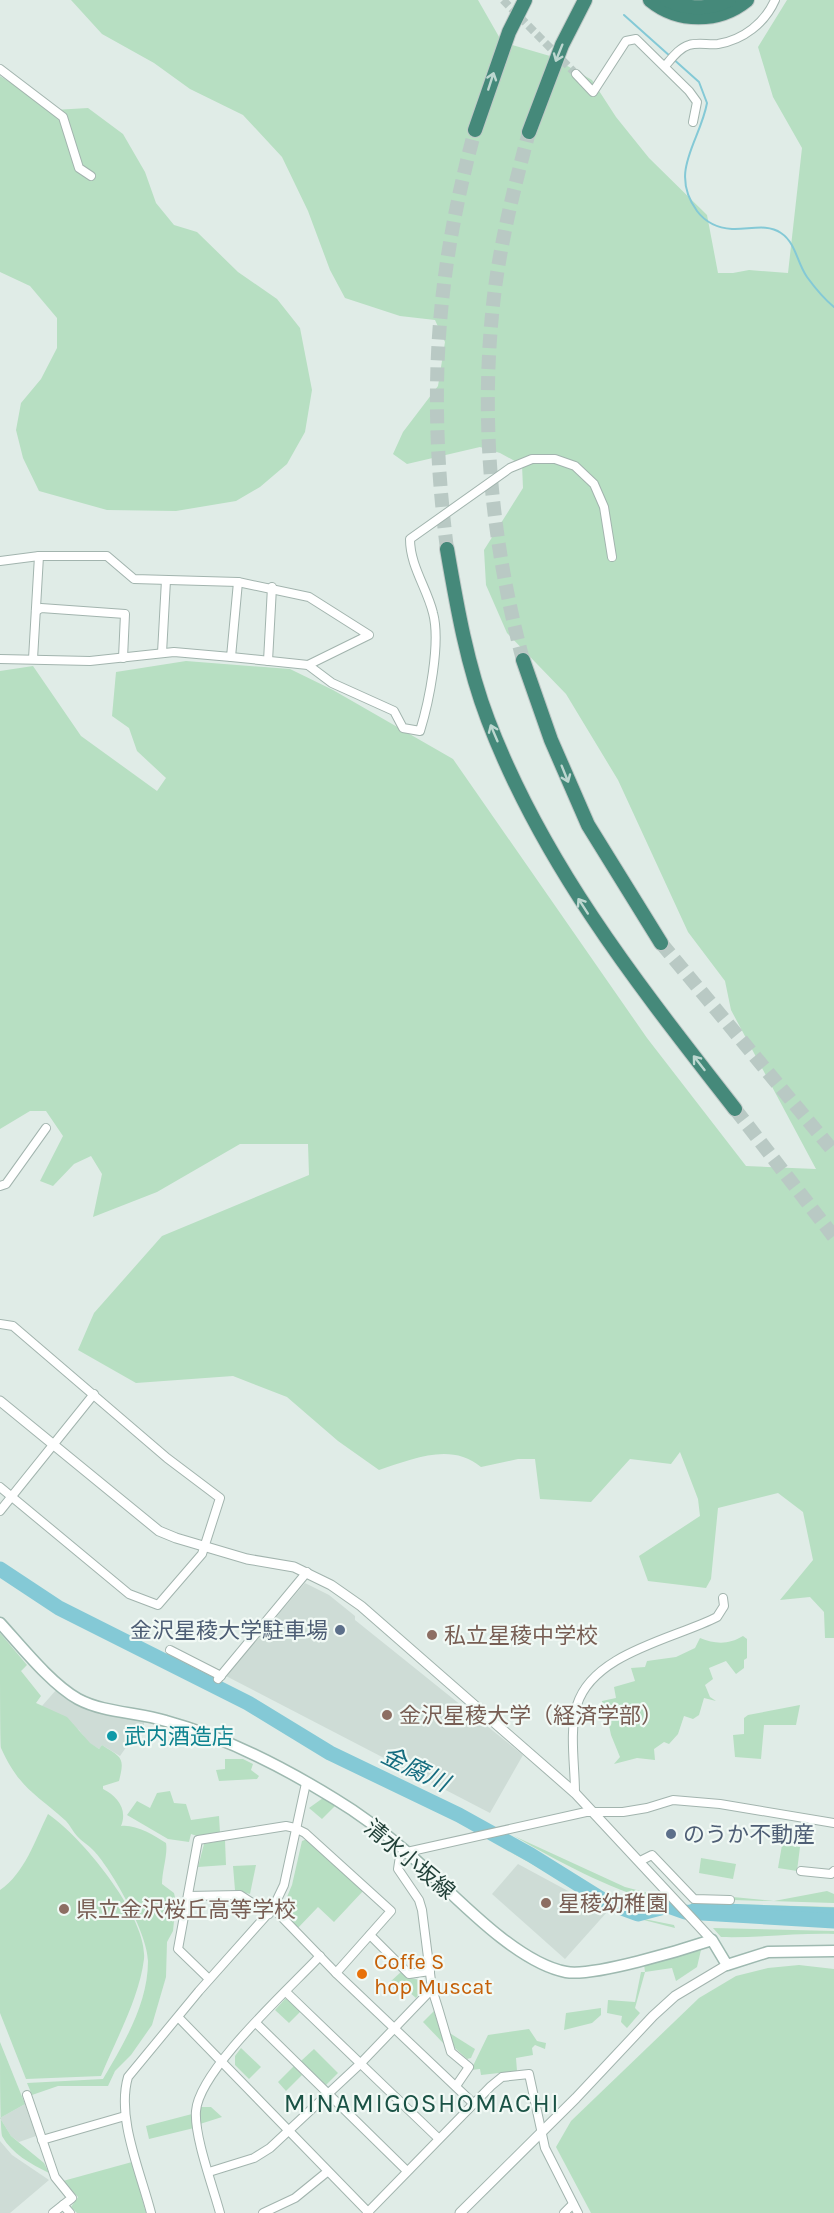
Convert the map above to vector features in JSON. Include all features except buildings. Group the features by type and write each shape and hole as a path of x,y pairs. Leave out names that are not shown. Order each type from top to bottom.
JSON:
{"highway":[{"path":"475,130 509,32 523,0"},
{"path":"529,132 562,45 585,0"},
{"path":"650,0 675,14 707,17 721,15 747,0"},
{"path":"667,0 692,8 706,8 729,0"},
{"path":"447,549 476,682 488,720 528,810 570,886 595,924 650,1000 735,1109"},
{"path":"523,660 551,740 588,825 661,944"}],"main road":[{"name":"清水小坂線","path":"0,1623 54,1680 77,1698 98,1707 167,1721 244,1750 336,1799 406,1852 511,1945 545,1966 568,1973 591,1972 712,1940"},
{"path":"712,1940 727,1965 768,1952 834,1951"}],"street":[{"path":"666,65 676,54 692,44 718,44 749,32 764,19 776,0"},
{"path":"576,74 593,92 626,41 636,39 666,65 697,102 693,122"},
{"path":"0,69 63,117 79,168 91,176"},
{"path":"0,659 33,658 41,662 90,661 162,653 308,665 332,683 394,711 403,728 420,731 430,698 436,624 410,555 410,539 521,462 532,459 555,459 575,466 585,474 600,495 612,557"},
{"path":"33,658 39,556"},
{"path":"0,561 39,556 107,556 134,579 238,582 272,587 309,597 369,635 308,665"},
{"path":"162,653 166,580"},
{"path":"231,657 238,582"},
{"path":"268,661 272,587"},
{"path":"36,611 41,608 125,614 123,658"},
{"path":"0,1186 6,1184 46,1128"},
{"path":"0,1324 13,1326 167,1458 220,1498 202,1554 158,1605 129,1594 0,1487"},
{"path":"0,1511 94,1394"},
{"path":"0,1401 159,1531 247,1559 283,1564 307,1572 362,1606 576,1792 712,1940"},
{"path":"170,1650 219,1678 307,1572"},
{"path":"576,1792 574,1741 578,1705 592,1682 616,1660 717,1617 724,1606 723,1598"},
{"path":"151,2213 125,2116 125,2088 128,2077 209,1979 271,1911 284,1885 306,1784"},
{"path":"456,2086 469,2067 451,2052 432,1989 419,1900 398,1869 400,1856 406,1852 504,1829 594,1811 623,1812 686,1799 834,1823"},
{"path":"209,1979 178,1949 198,1840 286,1826 305,1833 391,1911 336,1973"},
{"path":"640,1861 652,1855 694,1899 730,1900"},
{"path":"801,1871 831,1874 834,1872"},
{"path":"188,1896 240,1895 271,1911 474,2104"},
{"path":"370,1935 410,1974 430,1971"},
{"path":"220,2213 196,2112 200,2092 221,2062 320,1956"},
{"path":"460,2213 675,1996 727,1965"},
{"path":"209,2172 254,2158 289,2130 360,2064 432,1989"},
{"path":"286,1992 438,2138"},
{"path":"179,2018 368,2213 406,2170 502,2077 529,2074 545,2148 578,2213"},
{"path":"256,2023 406,2170"},
{"path":"27,2095 55,2177 72,2198 53,2213"},
{"path":"42,2140 125,2116"},
{"path":"263,2213 295,2198 327,2172"},
{"path":"564,2213 573,2204"},
{"path":"63,2205 70,2213"}],"shaded area":[{"name":"金沢星稜大学（経済学部）","path":"305,1583 329,1595 355,1616 355,1620 523,1755 490,1813 226,1676"},
{"path":"57,1689 88,1709 144,1722 144,1734 136,1733 120,1756 102,1745 99,1749 89,1743 79,1730 42,1706"},
{"name":"星稜幼稚園","path":"518,1864 607,1912 565,1959 492,1894"},
{"path":"25,2104 36,2136 19,2142 11,2136 0,2118"},
{"path":"0,2141 12,2155 49,2180 10,2213 0,2213"}],"green space":[{"path":"71,0 478,0 502,42 550,56 592,80 616,117 649,158 707,215 718,273 749,270 788,273 802,148 773,97 758,47 787,0 834,0 834,1638 825,1638 824,1612 810,1597 780,1600 813,1560 803,1512 778,1493 718,1508 711,1579 706,1588 648,1581 639,1556 700,1516 698,1499 680,1452 671,1464 630,1459 591,1502 540,1499 535,1459 518,1459 481,1467 457,1455 445,1454 418,1458 379,1470 338,1441 287,1397 233,1376 136,1383 78,1350 94,1313 162,1236 309,1175 308,1144 240,1144 157,1192 93,1217 102,1174 91,1156 74,1164 53,1186 40,1181 63,1136 46,1111 30,1111 0,1129 0,671 33,666 81,736 157,791 166,778 137,751 129,728 112,716 116,672 186,661 290,669 333,690 453,759 647,1038 746,1166 816,1169 731,1010 725,981 688,932 618,780 566,694 507,633 486,585 484,550 523,488 522,465 500,453 480,447 407,464 393,454 403,432 438,386 445,342 435,320 400,316 345,298 330,270 308,211 282,157 243,115 190,89 154,63 102,34"},
{"path":"0,76 54,110 88,108 123,134 145,172 156,203 174,225 197,232 238,272 277,299 300,328 312,390 305,432 287,464 260,487 236,501 176,511 107,510 39,491 23,458 16,430 21,403 41,379 57,348 57,318 30,286 0,272"},
{"path":"0,1633 27,1665 21,1671 41,1696 36,1703 67,1717 90,1743 99,1749 102,1745 118,1756 122,1762 119,1781 103,1786 103,1789 113,1795 120,1804 123,1814 121,1826 138,1828 166,1843 162,1884 174,1893 176,1902 173,1931 167,1942 166,1977 152,2025 131,2055 115,2071 108,2086 58,2086 32,2095 27,2083 103,2079 139,2008 144,1993 148,1961 136,1919 110,1872 66,1821 22,1782 1,1748"},
{"path":"743,1636 747,1639 747,1658 744,1660 744,1668 736,1674 726,1661 709,1668 713,1679 705,1685 710,1697 716,1701 704,1698 699,1715 693,1719 684,1716 678,1734 669,1744 664,1742 654,1749 655,1760 637,1758 614,1764 620,1757 611,1735 607,1716 615,1714 612,1705 602,1705 602,1701 616,1698 614,1687 635,1681 631,1668 645,1667 647,1661 676,1657 695,1648 700,1638 722,1643"},
{"path":"800,1705 796,1725 764,1725 761,1759 735,1757 733,1735 744,1734 744,1718 748,1715"},
{"path":"225,1759 243,1759 253,1764 251,1770 259,1776 257,1779 219,1781 216,1770 225,1769"},
{"path":"170,1791 174,1803 186,1804 191,1820 219,1816 220,1833 197,1836 191,1834 189,1842 168,1839 127,1815 137,1801 150,1808 157,1793"},
{"path":"323,1798 336,1805 322,1819 309,1808"},
{"name":"県立金沢桜丘高等学校","path":"48,1814 77,1840 110,1879 124,1900 142,1942 144,1959 137,1989 101,2076 26,2079 0,2013 0,1890 9,1883 23,1865"},
{"path":"514,1836 625,1887 652,1894 657,1902 602,1882"},
{"path":"307,1839 363,1891 334,1922 318,1907 296,1930 281,1911 292,1885 302,1841"},
{"path":"225,1840 226,1865 198,1867 204,1844"},
{"path":"492,1842 621,1911 639,1918 674,1925 675,1928 624,1915"},
{"path":"782,1845 800,1847 797,1871 778,1868"},
{"path":"701,1858 736,1864 733,1879 699,1873"},
{"path":"256,1865 250,1894 235,1890 233,1866"},
{"path":"827,1891 834,1894 834,1903 733,1900 733,1897 774,1901"},
{"path":"691,1903 834,1907 834,1910 694,1907"},
{"path":"713,1928 834,1931 834,1934 721,1937"},
{"path":"701,1950 697,1967 676,1981 672,1968 645,1972 644,1964"},
{"path":"799,1965 834,1969 834,2213 591,2213 556,2147 571,2121 699,1998 736,1976 768,1968"},
{"path":"402,1971 411,1978 424,1981 425,1984 416,1998 408,1991 402,1996 389,1983"},
{"path":"641,1972 645,1972 635,2008 640,2013 627,2028 621,2022 622,2016 607,2013 608,2000 635,2002"},
{"path":"290,1998 302,2010 289,2023 275,2010 285,1999"},
{"path":"601,2008 601,2015 592,2023 564,2030 566,2013"},
{"path":"434,2011 445,2045 423,2022"},
{"path":"529,2029 537,2041 546,2043 545,2049 535,2045 532,2048 533,2055 516,2058 517,2071 481,2075 480,2069 471,2070 488,2035"},
{"path":"448,2032 475,2049 471,2058 467,2059 455,2048"},
{"path":"0,2042 25,2104 1,2118 0,2091"},
{"path":"241,2048 261,2067 249,2079 235,2065 235,2056"},
{"path":"314,2049 338,2073 326,2085 301,2061"},
{"path":"294,2066 302,2075 286,2091 278,2082"},
{"path":"200,2107 211,2107 222,2117 200,2124"},
{"path":"192,2114 194,2128 149,2139 146,2126"},
{"path":"1,2119 11,2136 44,2163 49,2173 29,2162 11,2148 2,2136"},
{"path":"132,2162 146,2213 77,2213 71,2207 78,2197 63,2181"}],"waterway":[{"path":"624,15 699,82 707,103 688,157 686,170 685,183 697,211 708,222 721,227 770,228 781,233 790,242 807,277 834,307"},
{"name":"金腐川","path":"0,1569 59,1608 248,1703 330,1753 459,1815 531,1855 608,1903 638,1914 668,1906 685,1912 834,1921"},
{"path":"685,1912 695,1907 834,1912"}],"tunnel":[{"path":"503,0 576,74"},
{"path":"447,549 438,440 439,338 451,237 475,130"},
{"path":"523,660 512,616 496,528 488,395 489,350 499,261 529,132"},
{"path":"661,943 834,1152"},
{"path":"735,1109 834,1237"}],"place":[{"name":"金沢星稜大学駐車場","path":"340,1630"},
{"name":"私立星稜中学校","path":"432,1635"},
{"name":"金沢星稜大学（経済学部）","path":"387,1715"},
{"name":"武内酒造店","path":"112,1736"},
{"name":"のうか不動産","path":"671,1834"},
{"name":"星稜幼稚園","path":"546,1903"},
{"name":"県立金沢桜丘高等学校","path":"64,1909"},
{"name":"Coffe S hop Muscat","path":"362,1974"}],"district":[{"name":"MINAMIGOSHOMACHI","path":"422,2103"}]}
